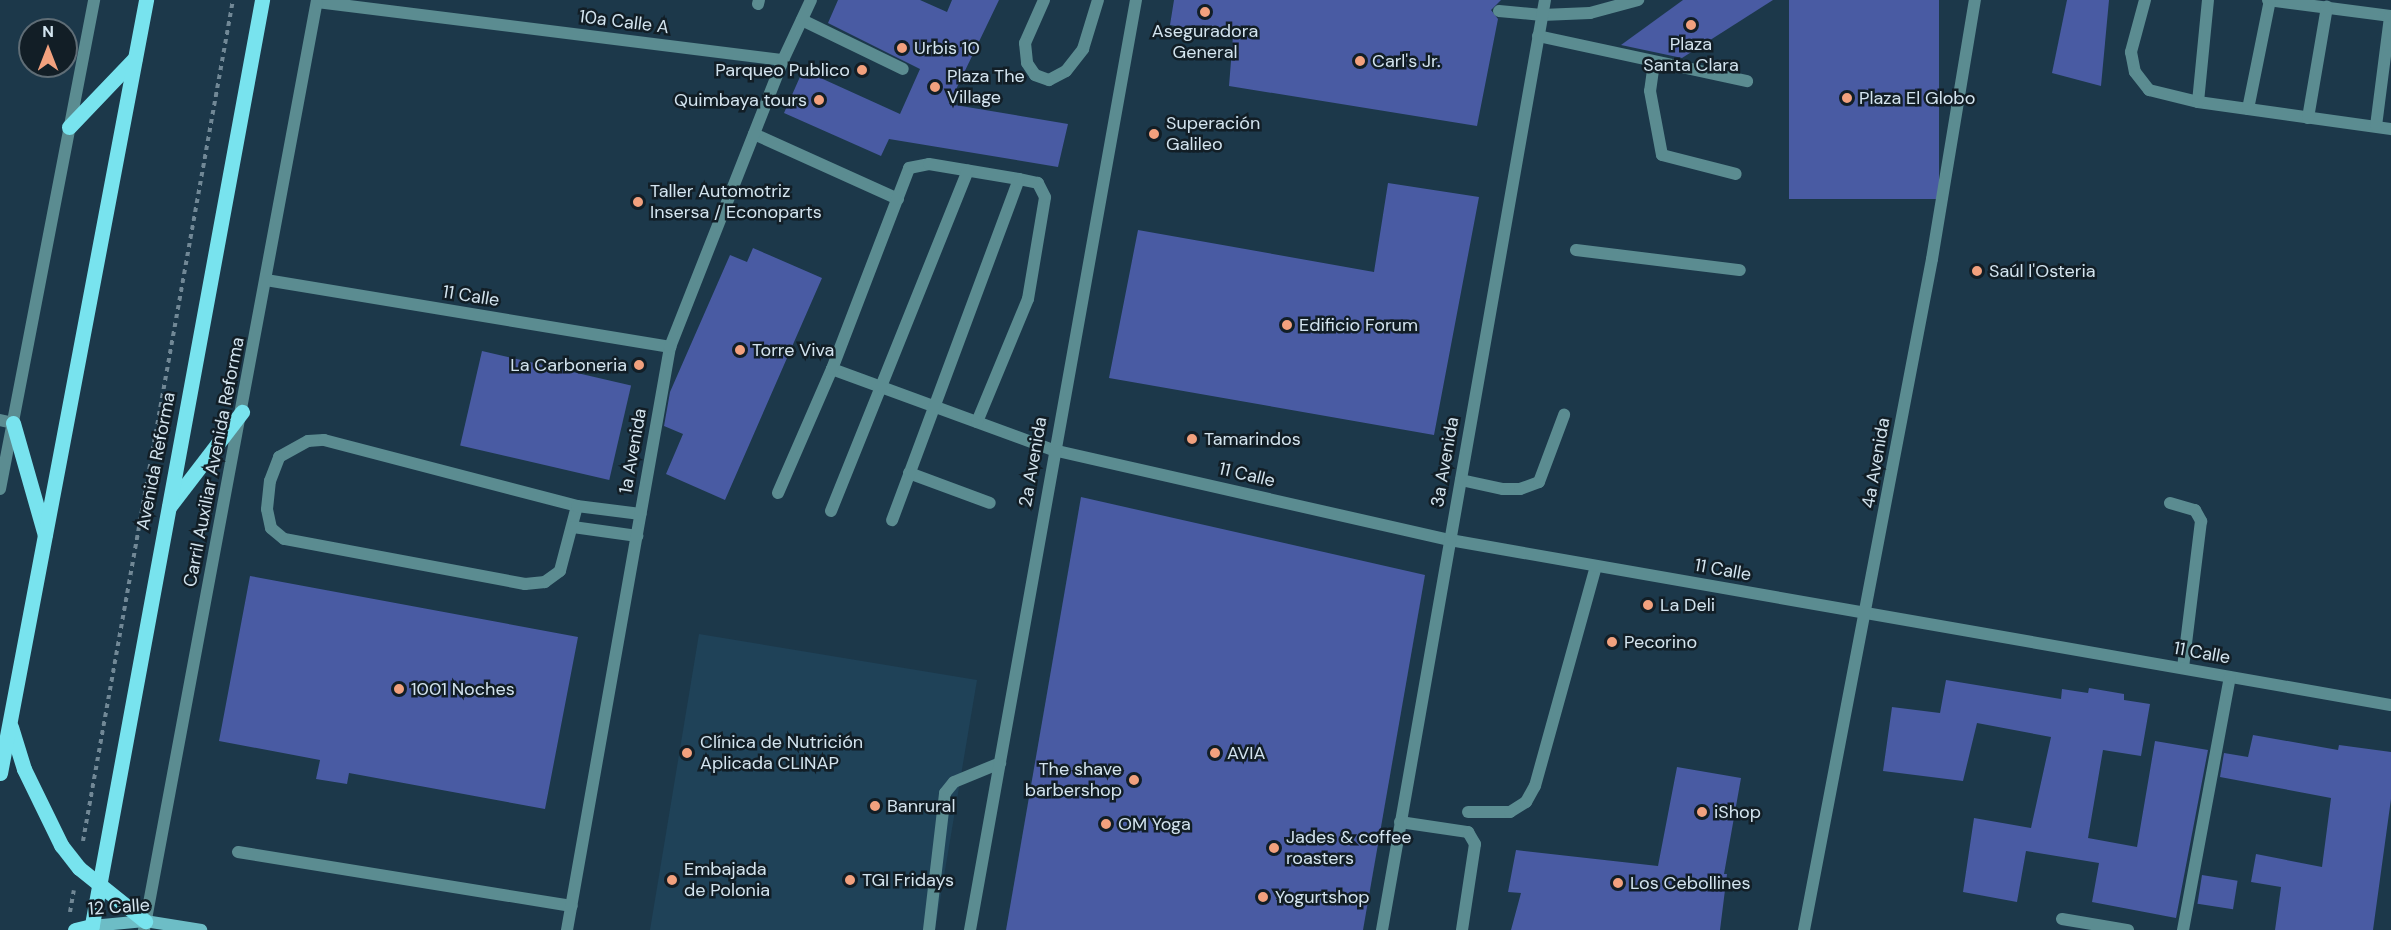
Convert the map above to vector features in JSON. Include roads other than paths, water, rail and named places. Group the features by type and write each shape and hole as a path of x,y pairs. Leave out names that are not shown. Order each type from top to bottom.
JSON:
{"main road":[{"path":"0,773 146,0"},
{"name":"Avenida Reforma","path":"92,928 98,884 262,0"},
{"path":"69,127 135,58"},
{"path":"167,510 242,412"},
{"path":"6,422 46,539"},
{"path":"10,724 40,807 61,846 79,868 145,926"},
{"name":"12 Calle","path":"71,925 92,928 145,926 201,930"}],"street":[{"path":"0,489 6,422 94,0"},
{"name":"1a Avenida","path":"567,930 670,348 783,60 811,0"},
{"path":"1044,0 1025,43 1027,63 1035,75 1049,80 1066,71 1083,49 1098,0"},
{"name":"2a Avenida","path":"970,930 1053,450 1136,0"},
{"name":"3a Avenida","path":"1382,930 1545,0"},
{"path":"1499,11 1542,15 1590,13 1638,0"},
{"name":"4a Avenida","path":"1804,930 1867,613 1976,0"},
{"path":"2145,0 2131,52 2135,72 2149,90 2199,102 2391,129"},
{"path":"2199,102 2208,0"},
{"path":"2248,109 2269,0 2327,7 2391,16 2376,126"},
{"name":"10a Calle A","path":"317,1 783,60"},
{"name":"Carril Auxiliar Avenida Reforma","path":"145,926 317,1"},
{"path":"2308,118 2327,7"},
{"path":"802,20 903,69"},
{"path":"1538,36 1654,63 1747,81"},
{"path":"1654,63 1650,91 1662,155 1736,174"},
{"path":"754,135 898,199"},
{"path":"778,493 832,369 909,168 929,164 1038,183 1045,197 1030,288 977,422"},
{"path":"831,511 968,171"},
{"path":"892,520 1019,179"},
{"path":"1576,250 1740,270"},
{"name":"11 Calle","path":"266,280 670,348"},
{"name":"11 Calle","path":"832,369 1053,450 1450,540 2391,705"},
{"path":"1461,480 1503,489 1520,489 1539,482 1564,415"},
{"path":"577,506 560,571 545,582 525,584 284,539 271,528 267,509 270,481 279,457 308,441 324,440 577,506 640,514"},
{"path":"909,473 990,503"},
{"path":"2170,503 2195,510 2201,521 2183,668"},
{"path":"573,527 637,536"},
{"path":"1468,812 1510,812 1526,802 1535,786 1596,566"},
{"path":"2184,930 2230,676"},
{"path":"929,930 945,794 954,782 1000,763"},
{"path":"1400,822 1468,832 1475,844 1462,930"},
{"path":"238,852 572,906"},
{"path":"2062,919 2128,930"}],"place":[{"name":"Aseguradora General","path":"1205,12"},
{"name":"Plaza Santa Clara","path":"1691,25"},
{"name":"Urbis 10","path":"902,48"},
{"name":"Carl's Jr.","path":"1360,61"},
{"name":"Parqueo Publico","path":"862,70"},
{"name":"Plaza The Village","path":"935,87"},
{"name":"Plaza El Globo","path":"1847,98"},
{"name":"Quimbaya tours","path":"819,100"},
{"name":"Superación Galileo","path":"1154,134"},
{"name":"Taller Automotriz Insersa / Econoparts","path":"638,202"},
{"name":"Saúl l'Osteria","path":"1977,271"},
{"name":"Edificio Forum","path":"1287,325"},
{"name":"Torre Viva","path":"740,350"},
{"name":"La Carboneria","path":"639,365"},
{"name":"Tamarindos","path":"1192,439"},
{"name":"La Deli","path":"1648,605"},
{"name":"Pecorino","path":"1612,642"},
{"name":"1001 Noches","path":"399,689"},
{"name":"Clínica de Nutrición Aplicada CLINAP","path":"687,753"},
{"name":"AVIA","path":"1215,753"},
{"name":"The shave barbershop","path":"1134,780"},
{"name":"Banrural","path":"875,806"},
{"name":"iShop","path":"1702,812"},
{"name":"OM Yoga","path":"1106,824"},
{"name":"Jades & coffee roasters","path":"1274,848"},
{"name":"Embajada de Polonia","path":"672,880"},
{"name":"TGI Fridays","path":"850,880"},
{"name":"Los Cebollines","path":"1618,883"},
{"name":"Yogurtshop","path":"1263,897"}]}
